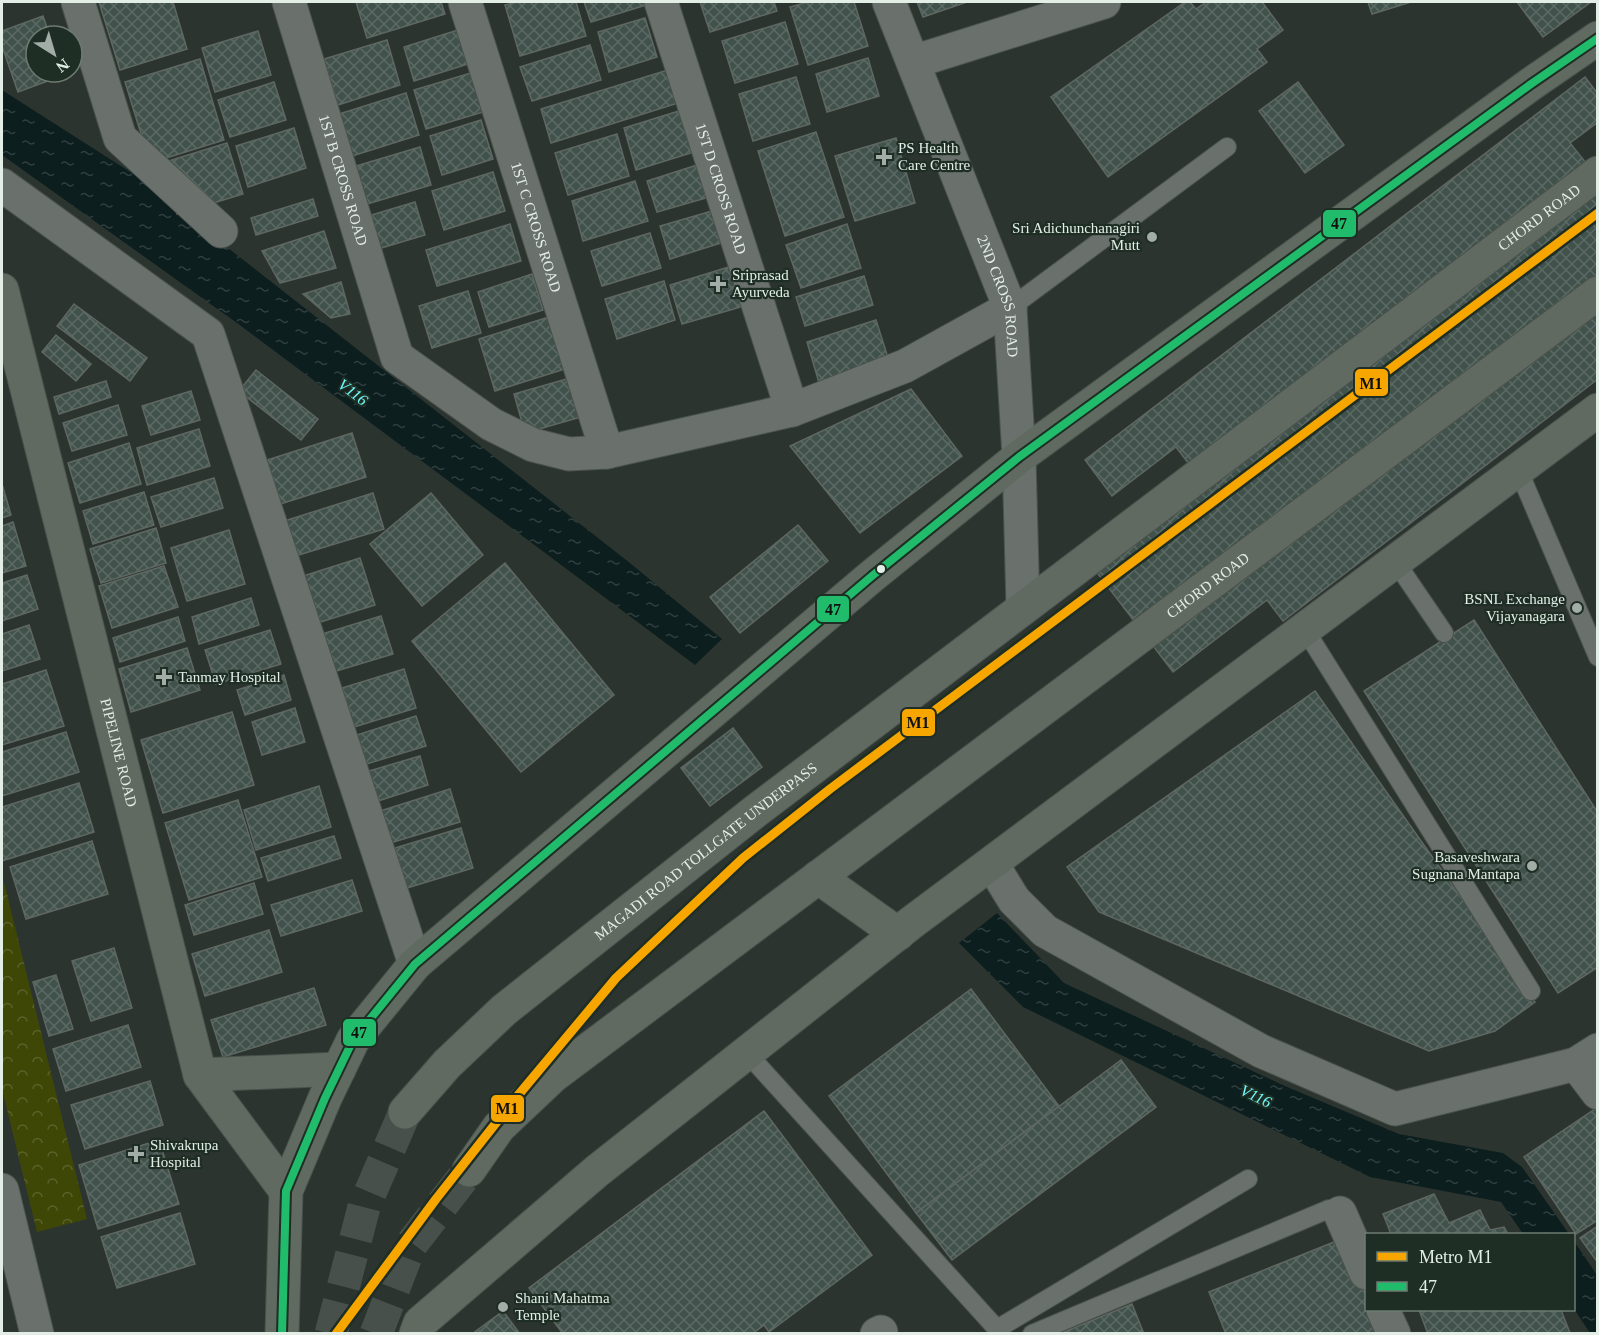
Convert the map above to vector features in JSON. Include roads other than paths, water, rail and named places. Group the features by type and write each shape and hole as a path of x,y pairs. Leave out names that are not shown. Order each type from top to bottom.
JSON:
{"main road":[{"path":"282,1334 286,1191 353,1040 415,964 872,576 1019,457 1521,91 1598,38"},
{"name":"CHORD ROAD","path":"1023,608 1598,173"},
{"name":"PIPELINE ROAD","path":"2,290 200,1076 286,1191"},
{"name":"CHORD ROAD","path":"818,877 1598,293"},
{"path":"416,1334 420,1323 597,1171 746,1052 904,929 1598,410"},
{"name":"MAGADI ROAD TOLLGATE UNDERPASS","path":"405,1112 447,1064 504,1010 757,810 1023,608"},
{"path":"469,1170 500,1127 553,1076 818,877 904,929"},
{"path":"200,1076 339,1069"}],"street":[{"path":"78,2 120,138 221,231"},
{"name":"1ST B CROSS ROAD","path":"289,2 397,357 491,424 533,445 569,454 607,452"},
{"name":"1ST C CROSS ROAD","path":"465,2 607,452"},
{"name":"1ST D CROSS ROAD","path":"661,2 792,410"},
{"name":"2ND CROSS ROAD","path":"889,2 1010,308 1019,457 1023,608"},
{"path":"913,62 1104,2"},
{"path":"2,185 208,334 415,964"},
{"path":"607,452 792,410 905,366 1010,308"},
{"path":"992,864 1014,900 1045,931 1261,1051 1395,1109 1587,1057 1598,1094"},
{"path":"2,1190 8,1235 38,1334"},
{"path":"1340,1213 1365,1271"},
{"path":"1383,1311 1394,1334"},
{"path":"877,1334 881,1332 882,1334"}],"lane":[{"path":"1010,308 1227,147"},
{"path":"1518,469 1598,657"},
{"path":"1395,561 1444,633"},
{"path":"1304,628 1532,991"},
{"path":"746,1052 997,1329 1248,1179"},
{"path":"1032,1334 1329,1209 1340,1213"}],"water":[{"name":"V116","path":"2,90 135,175 630,563 722,639 695,665 237,323 2,155"},
{"name":"V116","path":"997,913 1064,983 1285,1086 1399,1134 1503,1153 1522,1167 1568,1233 1522,1233 1501,1202 1370,1177 1023,1007 959,943"},
{"path":"1575,1242 1597,1275 1597,1333 1590,1333 1575,1310"}],"tunnel":[{"path":"331,1334 364,1207 405,1112"},
{"path":"376,1334 410,1246 469,1170"}],"metro line":[{"name":"M1","path":"336,1334 436,1199 515,1099 616,978 743,858 830,789 1598,213"}],"place":[{"name":"PS Health Care Centre","path":"884,157"},
{"name":"Sri Adichunchanagiri Mutt","path":"1152,237"},
{"name":"Sriprasad Ayurveda","path":"718,284"},
{"name":"BSNL Exchange Vijayanagara","path":"1577,608"},
{"name":"Tanmay Hospital","path":"164,677"},
{"name":"Basaveshwara Sugnana Mantapa","path":"1532,866"},
{"name":"Shivakrupa Hospital","path":"136,1154"},
{"name":"Shani Mahatma Temple","path":"503,1307"}]}
